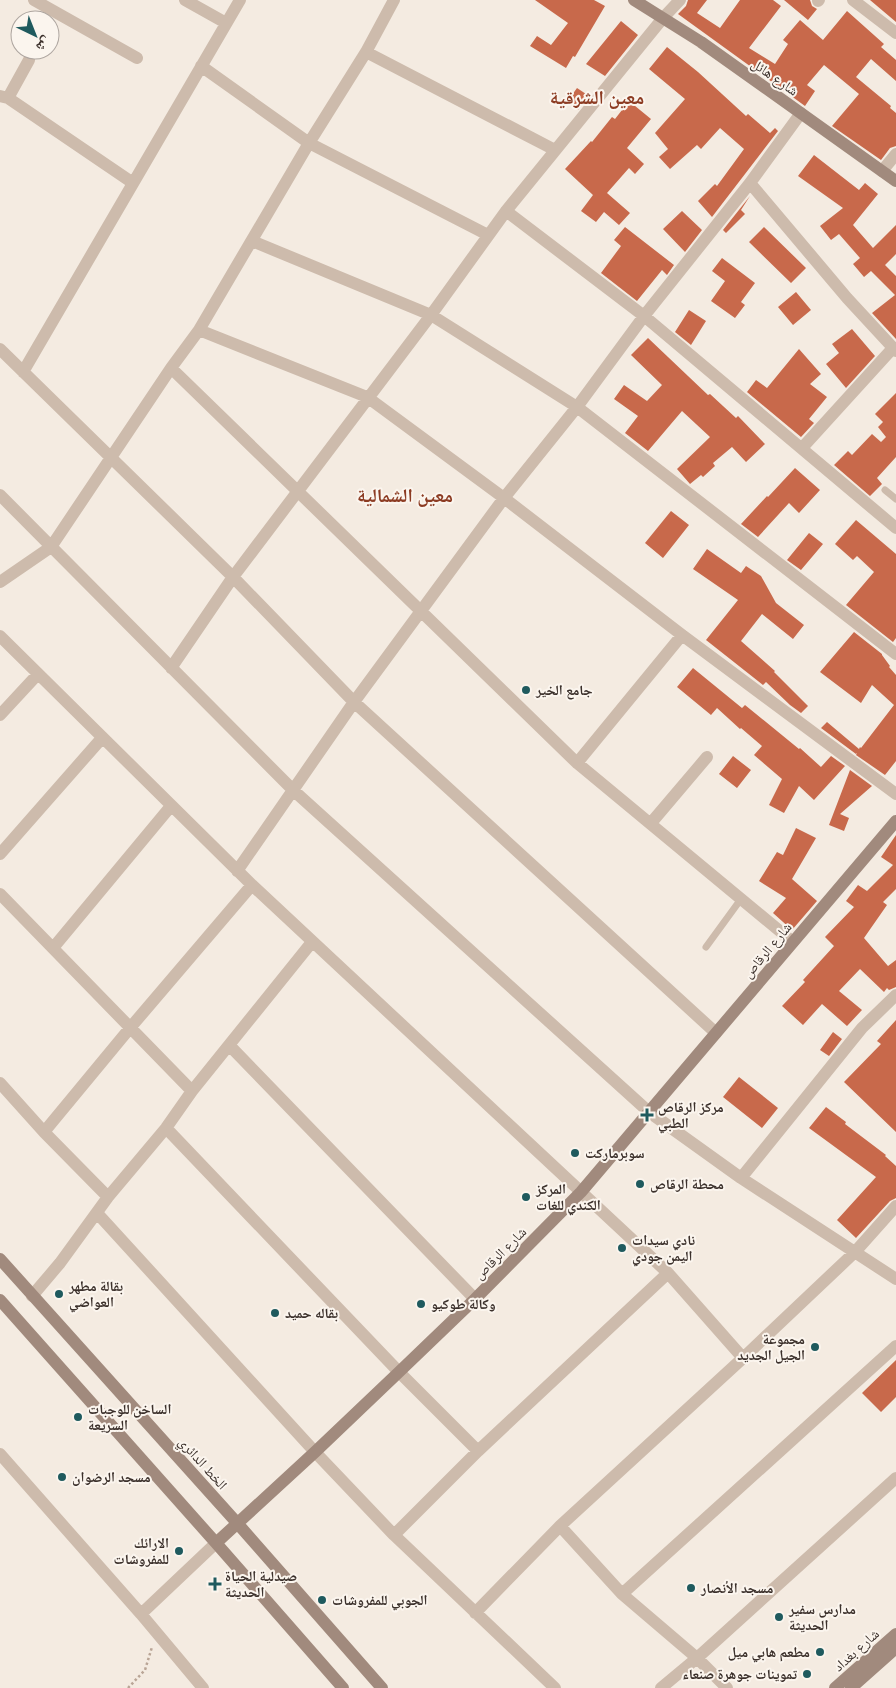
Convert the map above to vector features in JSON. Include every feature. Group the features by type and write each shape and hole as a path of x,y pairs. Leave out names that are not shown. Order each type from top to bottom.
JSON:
{"street":[{"path":"34,0 137,58"},
{"path":"185,0 226,22"},
{"path":"23,372 240,0"},
{"path":"0,582 51,547 110,457 199,330 309,143 366,52 394,0"},
{"name":"شارع هائل","path":"634,0 701,42 896,181"},
{"path":"171,668 232,577 431,315 506,211 663,18 680,0"},
{"path":"853,0 896,33"},
{"path":"366,52 555,150"},
{"path":"29,60 4,97 133,183"},
{"path":"201,66 309,143 488,235"},
{"path":"237,871 420,610 504,498 577,407 644,316 750,183 801,113"},
{"path":"882,171 896,154"},
{"path":"750,183 847,298 895,350 802,448"},
{"path":"506,211 644,316 896,528"},
{"path":"252,241 431,315 577,407 896,654"},
{"path":"199,330 367,397 896,794"},
{"path":"0,349 232,577 354,702 716,1034"},
{"path":"171,368 577,762 793,942"},
{"path":"0,495 292,790 648,1112 741,1178 896,1280"},
{"path":"577,762 682,635"},
{"path":"0,636 252,886 668,1273 743,1358"},
{"path":"0,715 38,674"},
{"path":"0,854 102,738"},
{"path":"650,824 707,758"},
{"path":"52,948 171,806"},
{"name":"شارع الرقاص","path":"216,1543 316,1452 581,1192 896,821"},
{"path":"44,1132 252,886"},
{"path":"0,894 192,1091"},
{"path":"32,1296 47,1280 108,1197 166,1128 192,1091 312,942"},
{"path":"741,1178 862,1028 896,994"},
{"path":"229,1045 475,1298"},
{"path":"0,1083 44,1132 108,1197"},
{"path":"166,1128 399,1372 478,1451"},
{"path":"475,1613 560,1526 855,1252 896,1206"},
{"path":"97,1214 394,1535 556,1688"},
{"name":"الخط الدائري","path":"0,1259 238,1524 382,1688"},
{"path":"394,1535 478,1451 668,1273"},
{"path":"0,1300 342,1688"},
{"path":"622,1594 896,1346"},
{"path":"0,1454 141,1614 203,1688"},
{"path":"661,1688 697,1658 896,1478"},
{"path":"560,1526 622,1594 697,1658 727,1688"},
{"path":"141,1614 216,1543"},
{"name":"شارع بغداد","path":"836,1688 896,1634"},
{"path":"851,1688 896,1648"}],"lane":[{"path":"885,490 896,499"},
{"path":"706,947 741,899"}],"path":[{"path":"128,1688 145,1670 156,1632"}],"building":[{"path":"535,0 594,0 605,6 575,57 573,56 566,68 530,46 537,36 551,45 568,23"},
{"path":"688,0 707,0 697,13 720,28 740,0 773,0 781,6 749,48 775,64 788,44 783,40 800,20 823,40 847,11 884,44 881,47 896,60 896,81 871,59 856,77 891,106 890,108 896,113 896,146 890,148 881,160 832,126 859,94 824,65 807,85 815,91 805,106 678,14 686,6"},
{"path":"784,0 810,0 812,6 817,9 808,20"},
{"path":"870,0 896,0 896,22"},
{"path":"621,21 638,35 605,76 586,64"},
{"path":"667,47 698,72 746,116 748,114 770,133 775,128 778,131 712,217 698,201 715,184 717,186 744,149 720,128 701,149 697,145 670,169 659,157 668,149 655,133 685,99 649,69"},
{"path":"577,88 589,96 578,110 567,102"},
{"path":"629,101 651,119 627,148 644,164 635,174 629,168 607,193 630,213 619,225 604,212 596,222 581,211 593,195 565,169 592,142 612,117 615,119"},
{"path":"814,155 859,190 865,183 878,194 853,225 873,248 896,225 896,254 885,265 896,276 896,339 872,313 895,295 871,271 864,277 853,264 860,258 839,234 831,240 820,226 843,208 798,176"},
{"path":"750,196 741,210 745,214 726,233 723,230"},
{"path":"682,211 702,230 685,252 663,229"},
{"path":"625,227 674,265 667,275 662,270 637,301 601,273 621,246 614,240"},
{"path":"764,227 806,268 791,283 749,242"},
{"path":"722,258 755,283 741,302 745,305 735,318 711,301 725,281 712,271"},
{"path":"796,292 811,310 793,325 778,307"},
{"path":"689,310 706,321 691,345 675,332"},
{"path":"852,329 875,356 846,388 826,364 839,353 832,344"},
{"path":"648,338 708,395 710,394 736,418 738,416 765,444 746,462 732,447 713,463 715,466 703,477 701,475 690,484 677,469 710,437 682,411 648,451 625,433 638,416 614,399 624,385 647,401 662,385 631,355"},
{"path":"799,349 821,374 810,384 827,397 809,419 814,423 801,437 747,392 756,380 767,388"},
{"path":"896,393 896,457 877,478 882,484 870,496 834,465 848,451 852,455 872,434 881,442 886,437 878,427 883,422 875,414"},
{"path":"795,468 820,490 799,513 789,503 758,537 741,524"},
{"path":"671,511 689,525 663,558 645,543"},
{"path":"856,520 896,554 896,638 893,642 846,605 874,572 857,556 853,560 835,544"},
{"path":"809,533 823,544 801,570 787,560"},
{"path":"707,549 741,573 746,566 761,576 776,603 804,625 793,639 762,614 741,641 775,671 808,706 801,713 766,682 763,685 706,640 738,600 693,569"},
{"path":"854,632 882,654 896,675 896,761 885,775 821,728 827,722 859,749 894,705 872,685 861,703 820,672"},
{"path":"693,668 742,708 745,705 821,767 831,756 845,766 814,800 799,786 784,813 769,805 782,779 754,755 762,746 717,708 711,715 677,687"},
{"path":"733,756 751,770 737,788 719,774"},
{"path":"850,770 872,786 840,814 849,818 844,831 829,825"},
{"path":"796,828 816,838 792,879 817,901 792,930 773,913 786,898 759,881 777,852 783,855"},
{"path":"896,835 896,889 883,902 887,905 864,938 888,966 896,960 896,987 889,990 887,988 884,992 860,969 839,991 862,1010 847,1026 822,1004 803,1025 782,1006 805,982 803,980 834,946 825,937 854,907 846,901 858,885 867,891 893,865 881,857"},
{"path":"896,1020 896,1132 844,1082 881,1044 877,1041"},
{"path":"833,1032 842,1039 829,1056 820,1050"},
{"path":"739,1077 778,1108 762,1128 723,1097"},
{"path":"826,1107 886,1155 896,1166 896,1198 890,1201 856,1238 837,1220 876,1177 809,1128"},
{"path":"896,1360 896,1397 881,1412 862,1393"}],"place":[{"name":"جامع الخير","path":"526,690"},
{"name":"مركز الرقاص الطبي","path":"647,1115"},
{"name":"سوبرماركت","path":"575,1153"},
{"name":"محطة الرقاص","path":"640,1184"},
{"name":"المركز الكندي للغات","path":"526,1197"},
{"name":"نادي سيدات اليمن جودي","path":"622,1248"},
{"name":"بقالة مطهر العواضي","path":"59,1294"},
{"name":"وكالة طوكيو","path":"421,1304"},
{"name":"بقاله حميد","path":"275,1313"},
{"name":"مجموعة الجيل الجديد","path":"815,1347"},
{"name":"الساخن للوجبات السريعة","path":"78,1417"},
{"name":"مسجد الرضوان","path":"62,1477"},
{"name":"الارائك للمفروشات","path":"179,1551"},
{"name":"صيدلية الحياة الحديثة","path":"215,1584"},
{"name":"مسجد الأنصار","path":"691,1588"},
{"name":"الجوبي للمفروشات","path":"322,1600"},
{"name":"مدارس سفير الحديثة","path":"779,1617"},
{"name":"مطعم هابي ميل","path":"820,1652"},
{"name":"تموينات جوهرة صنعاء","path":"807,1674"}],"district":[{"name":"معين الشرقية","path":"597,97"},
{"name":"معين الشمالية","path":"405,495"}]}
